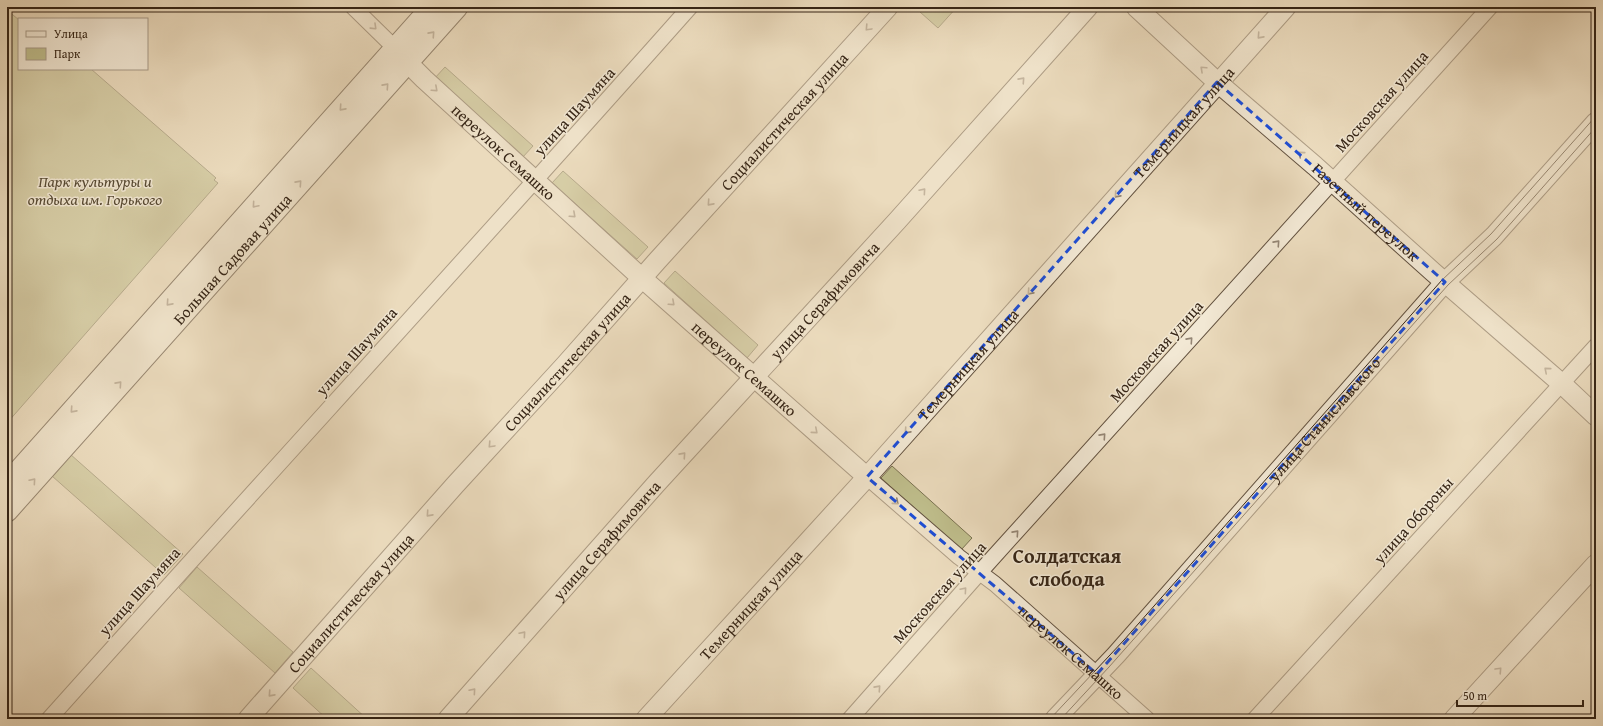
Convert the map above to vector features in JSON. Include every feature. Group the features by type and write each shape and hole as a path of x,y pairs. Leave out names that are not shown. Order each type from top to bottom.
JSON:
{"main road":[{"name":"Большая Садовая улица","path":"7,511 401,55 432,7"},
{"name":"Большая Садовая улица","path":"7,484 401,55 456,7"}],"street":[{"name":"переулок Семашко","path":"353,7 424,79 642,278 867,477 959,557 980,572 1147,719"},
{"name":"улица Шаумяна","path":"49,719 182,570 536,181 690,7"},
{"name":"Социалистическая улица","path":"248,719 455,485 888,7"},
{"name":"улица Серафимовича","path":"448,719 656,484 897,221 1088,7"},
{"name":"Газетный переулок","path":"1136,7 1217,82 1562,384 1596,416"},
{"name":"Темерницкая улица","path":"646,719 867,477 1217,82 1286,7"},
{"name":"Московская улица","path":"850,719 980,572 1490,7"},
{"name":"улица Станиславского","path":"1055,719 1116,655 1445,282 1494,236 1596,122"},
{"name":"улица Обороны","path":"1255,719 1596,346"},
{"path":"1454,719 1596,564"}],"highlighted area":[{"path":"1217,82 1445,282 1097,674 867,477"}],"green space":[{"path":"925,7 957,7 938,28 920,12"},
{"name":"Парк культуры и отдыха им. Горького","path":"7,10 18,19 18,70 92,70 216,178 214,180 218,183 7,423"},
{"path":"445,67 533,146 522,158 434,79"},
{"path":"563,171 648,247 637,259 552,183"},
{"path":"675,271 758,345 747,358 664,283"},
{"path":"70,454 183,554 164,575 52,476"},
{"path":"892,466 972,538 961,550 881,478"},
{"path":"197,567 293,652 275,673 179,588"},
{"path":"311,668 367,719 327,719 293,688"}],"tram line":[{"path":"1050,719 1124,640 1442,280 1491,234 1596,116"},
{"path":"1061,719 1109,667 1448,285 1497,239 1596,127"}],"district":[{"name":"Солдатская слобода","path":"1067,566"}]}
